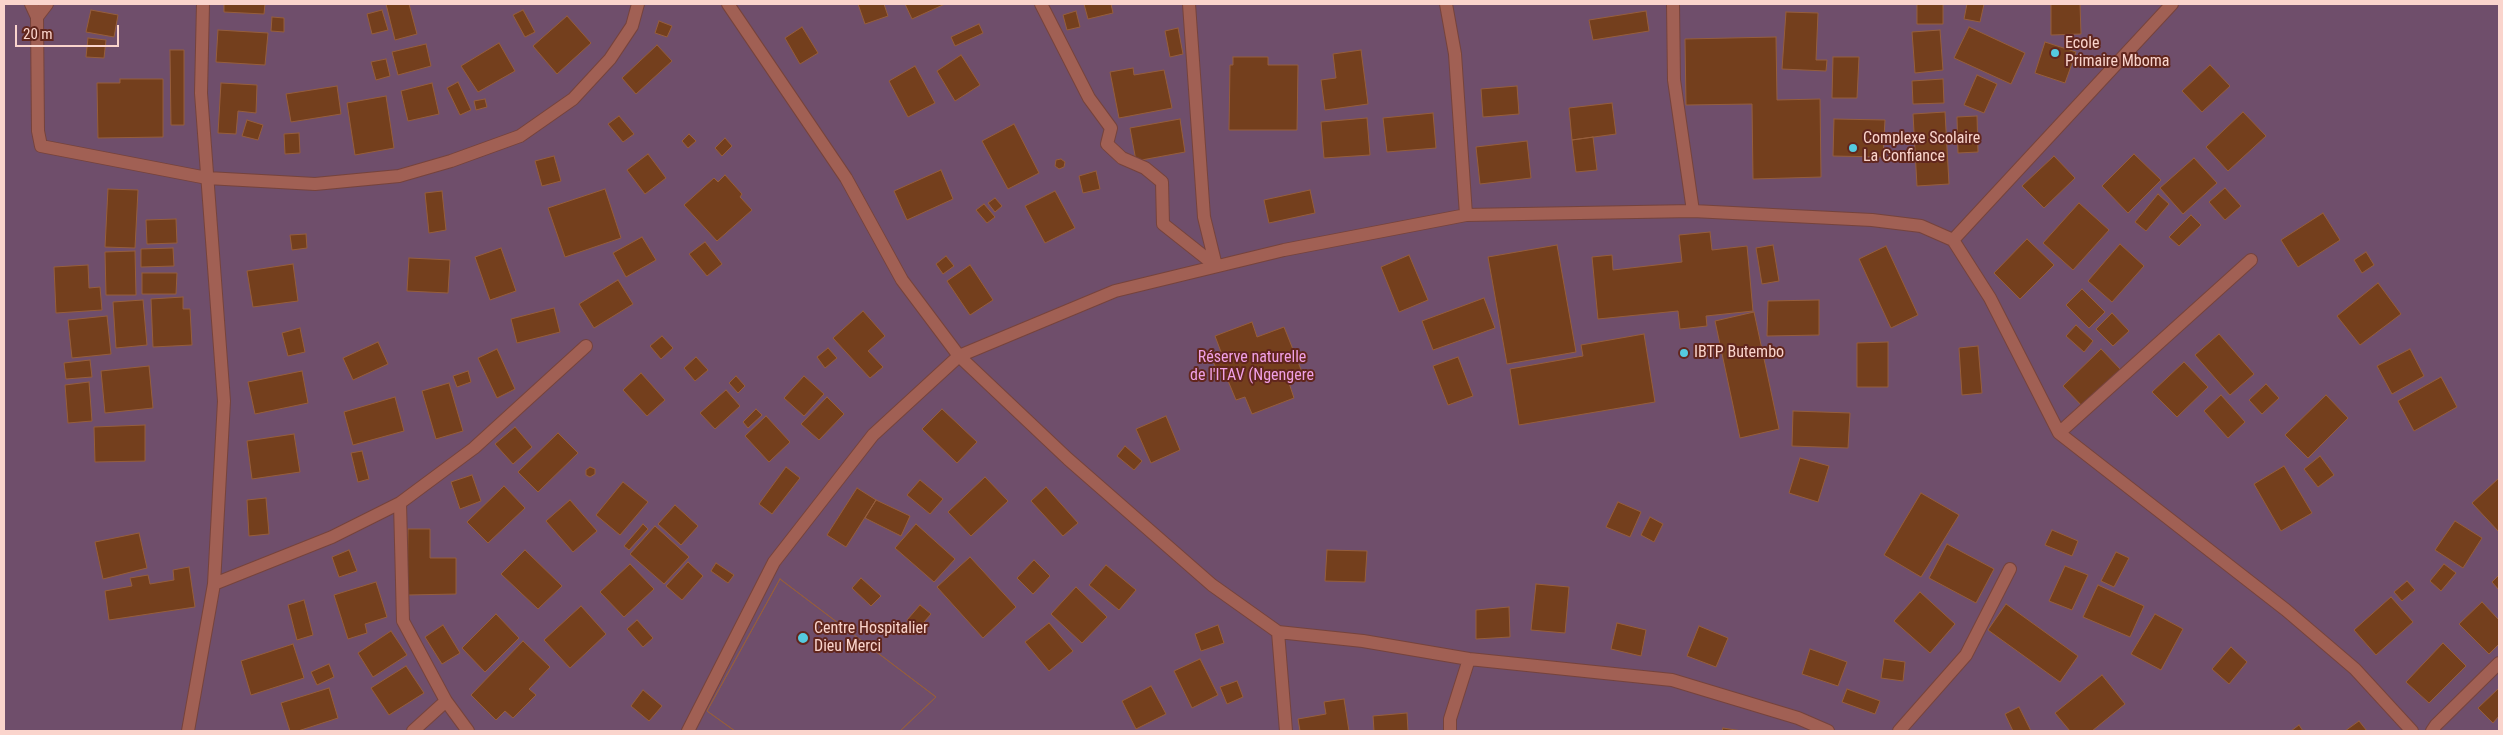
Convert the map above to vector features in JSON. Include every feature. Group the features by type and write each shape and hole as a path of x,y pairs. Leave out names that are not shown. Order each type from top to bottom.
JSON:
{"street":[{"path":"31,4 37,17 38,131 41,146 207,178 315,184 399,176 451,161 520,136 573,99 610,59 632,26 638,4"},
{"path":"37,17 46,4"},
{"path":"188,731 214,584 224,401 201,93 203,4"},
{"path":"728,4 846,178 902,280 960,356 1068,459 1212,584 1278,632 1362,641 1469,659 1672,680 1798,718 1828,731"},
{"path":"1040,4 1044,6 1089,98 1111,128 1108,144 1122,158 1145,168 1162,182 1163,224 1216,266"},
{"path":"1188,4 1204,217 1216,266"},
{"path":"1446,4 1455,54 1466,215"},
{"path":"1674,4 1674,80 1692,212"},
{"path":"1953,240 2172,4"},
{"path":"688,731 774,562 873,435 960,356 1115,291 1284,250 1466,215 1692,212 1872,220 1921,226 1953,240 1990,298 2059,433 2286,610 2355,669 2412,731"},
{"path":"2059,433 2251,260"},
{"path":"214,584 332,537 400,503 474,448 586,346"},
{"path":"400,503 403,621 446,701 468,731"},
{"path":"1899,731 1966,655 2010,569"},
{"path":"1278,632 1286,731"},
{"path":"1450,731 1450,719 1469,659"},
{"path":"2432,731 2499,663"},
{"path":"413,731 446,701"}],"green space":[{"name":"Réserve naturelle de l'ITAV (Ngengere","path":"4,4 2499,4 2499,731 4,731"}],"building":[{"path":"224,4 265,4 264,14 224,12"},
{"path":"386,4 409,4 417,34 395,40"},
{"path":"858,4 884,4 888,16 865,24"},
{"path":"905,4 945,4 912,19"},
{"path":"1084,4 1111,4 1113,13 1088,19"},
{"path":"1917,4 1943,4 1943,24 1917,24"},
{"path":"1967,4 1984,4 1980,22 1964,19"},
{"path":"2051,4 2080,4 2081,34 2051,35"},
{"path":"91,10 118,15 114,37 86,32"},
{"path":"382,10 388,30 372,34 367,14"},
{"path":"523,10 535,32 525,37 513,15"},
{"path":"1076,11 1080,27 1067,30 1063,15"},
{"path":"1646,11 1649,31 1593,40 1589,20"},
{"path":"1786,12 1818,13 1816,60 1827,60 1826,71 1782,69"},
{"path":"567,16 591,43 557,74 533,46"},
{"path":"272,17 284,18 284,32 271,31"},
{"path":"659,21 672,26 667,37 655,33"},
{"path":"979,24 983,33 955,46 951,37"},
{"path":"802,27 818,53 800,64 785,38"},
{"path":"1969,27 2025,53 2011,84 1954,58"},
{"path":"1178,28 1183,54 1170,57 1165,31"},
{"path":"218,30 268,33 265,65 216,62"},
{"path":"1940,30 1943,70 1915,73 1912,32"},
{"path":"1776,37 1777,100 1820,99 1821,177 1753,179 1752,104 1686,105 1685,39"},
{"path":"88,38 106,40 104,58 86,57"},
{"path":"2045,42 2076,52 2065,83 2035,73"},
{"path":"499,43 515,71 478,92 461,66"},
{"path":"426,44 431,66 398,75 392,52"},
{"path":"657,45 672,61 636,94 622,78"},
{"path":"170,50 184,50 184,125 171,125"},
{"path":"1361,50 1368,104 1325,110 1321,80 1336,78 1333,54"},
{"path":"961,55 980,85 955,101 937,71"},
{"path":"1233,57 1268,57 1268,65 1298,65 1297,130 1229,130 1230,65 1233,65"},
{"path":"1833,57 1859,57 1857,98 1832,98"},
{"path":"386,59 390,76 376,80 371,62"},
{"path":"2210,65 2230,86 2202,112 2182,91"},
{"path":"915,66 935,103 908,117 889,81"},
{"path":"1133,68 1134,75 1164,70 1172,108 1119,118 1110,72"},
{"path":"1977,75 1997,84 1984,113 1964,105"},
{"path":"120,79 163,79 163,137 98,138 97,83 120,83"},
{"path":"1943,79 1944,103 1913,104 1912,81"},
{"path":"458,82 471,110 460,115 447,88"},
{"path":"221,83 257,85 256,113 238,111 236,134 218,133"},
{"path":"432,83 439,114 408,121 401,91"},
{"path":"337,86 341,114 291,122 286,94"},
{"path":"1517,86 1519,114 1483,117 1481,89"},
{"path":"386,96 394,148 355,155 347,103"},
{"path":"485,99 487,107 476,110 474,101"},
{"path":"1612,103 1616,134 1572,140 1569,108"},
{"path":"1945,112 1949,184 1917,186 1913,114"},
{"path":"2243,112 2266,136 2228,171 2206,147"},
{"path":"1433,113 1436,148 1387,152 1383,118"},
{"path":"619,116 634,134 623,142 608,124"},
{"path":"1977,116 1978,152 1958,153 1957,117"},
{"path":"1367,118 1370,155 1324,158 1321,122"},
{"path":"1180,119 1185,152 1136,161 1130,128"},
{"path":"1834,119 1885,120 1883,157 1833,156"},
{"path":"247,120 263,125 258,140 242,136"},
{"path":"1014,124 1039,173 1008,189 982,141"},
{"path":"299,133 300,153 285,154 284,134"},
{"path":"689,134 696,141 688,148 682,141"},
{"path":"1593,137 1597,170 1576,172 1572,140"},
{"path":"725,138 732,146 722,156 715,148"},
{"path":"1527,141 1531,178 1480,184 1476,147"},
{"path":"648,154 666,178 645,194 627,170"},
{"path":"2134,154 2161,180 2128,213 2102,186"},
{"path":"554,156 561,181 542,186 535,161"},
{"path":"2054,156 2075,178 2044,208 2022,186"},
{"path":"2194,158 2217,183 2183,214 2160,188"},
{"path":"1061,159 1065,162 1064,167 1059,169 1055,166 1056,160"},
{"path":"941,170 953,199 907,220 894,191"},
{"path":"1096,171 1100,189 1083,193 1079,176"},
{"path":"725,175 742,194 740,197 752,210 717,241 684,205 714,178 718,182"},
{"path":"2225,188 2241,206 2225,220 2209,202"},
{"path":"108,189 138,190 135,248 105,247"},
{"path":"605,189 621,238 565,257 548,208"},
{"path":"1310,190 1315,213 1269,223 1264,200"},
{"path":"442,191 446,230 429,233 425,193"},
{"path":"1055,191 1075,228 1045,243 1025,206"},
{"path":"2158,194 2169,204 2146,231 2135,222"},
{"path":"995,198 1002,206 995,212 988,203"},
{"path":"2079,203 2109,230 2073,270 2043,243"},
{"path":"984,204 995,217 987,223 976,210"},
{"path":"2323,213 2340,240 2298,267 2281,240"},
{"path":"2191,215 2201,225 2179,246 2169,237"},
{"path":"176,219 177,243 147,244 146,220"},
{"path":"1710,232 1712,250 1747,246 1753,311 1706,316 1707,326 1680,329 1678,311 1598,319 1592,257 1612,255 1613,270 1682,262 1679,235"},
{"path":"306,234 307,248 292,250 290,235"},
{"path":"642,237 656,260 626,277 613,253"},
{"path":"2027,239 2054,265 2020,299 1994,273"},
{"path":"705,242 722,264 707,276 689,254"},
{"path":"2120,244 2144,266 2112,302 2088,281"},
{"path":"1557,245 1576,352 1507,364 1488,257"},
{"path":"1773,245 1779,281 1762,284 1756,248"},
{"path":"1886,246 1918,315 1891,328 1859,259"},
{"path":"173,248 174,266 141,267 141,249"},
{"path":"501,248 516,291 490,300 475,257"},
{"path":"135,251 136,295 106,295 105,252"},
{"path":"2366,252 2374,265 2362,273 2354,260"},
{"path":"1409,255 1428,300 1399,312 1381,267"},
{"path":"946,256 954,266 943,274 936,264"},
{"path":"409,258 450,260 448,293 407,291"},
{"path":"293,264 298,301 253,307 247,271"},
{"path":"88,265 89,288 100,287 102,310 56,313 54,267"},
{"path":"970,265 993,300 970,315 947,281"},
{"path":"142,273 177,273 176,294 142,294"},
{"path":"618,280 633,304 594,328 579,304"},
{"path":"2378,283 2401,314 2360,345 2337,316"},
{"path":"2082,289 2105,312 2089,328 2066,305"},
{"path":"183,297 183,309 190,309 192,345 153,347 151,299"},
{"path":"1484,298 1495,328 1433,350 1422,321"},
{"path":"143,300 147,345 116,348 113,302"},
{"path":"1819,300 1819,335 1767,336 1768,301"},
{"path":"554,308 560,332 517,343 511,319"},
{"path":"863,311 885,336 868,351 883,367 870,378 833,338"},
{"path":"1754,312 1779,429 1740,438 1715,321"},
{"path":"2112,313 2129,331 2113,346 2096,329"},
{"path":"107,316 111,354 72,358 68,320"},
{"path":"1252,322 1257,337 1284,327 1304,377 1289,383 1294,398 1252,414 1245,397 1236,400 1224,371 1217,371 1211,356 1221,352 1215,336"},
{"path":"2076,325 2093,341 2084,352 2066,336"},
{"path":"300,328 305,352 288,356 282,333"},
{"path":"1644,334 1655,402 1519,425 1510,369 1583,356 1581,345"},
{"path":"2219,334 2254,374 2230,395 2195,355"},
{"path":"662,336 673,348 661,359 650,346"},
{"path":"378,342 388,364 353,380 343,358"},
{"path":"1888,342 1888,387 1857,387 1857,343"},
{"path":"1978,346 1982,393 1962,395 1959,348"},
{"path":"828,348 837,358 825,368 817,357"},
{"path":"497,349 515,389 497,398 478,358"},
{"path":"2101,349 2122,371 2084,408 2063,386"},
{"path":"2410,349 2424,376 2392,394 2377,366"},
{"path":"696,357 708,370 695,381 684,368"},
{"path":"1458,357 1473,396 1448,405 1433,366"},
{"path":"90,360 92,377 66,379 64,363"},
{"path":"2184,362 2208,387 2177,417 2152,392"},
{"path":"149,366 153,408 105,413 101,371"},
{"path":"302,371 308,403 255,414 248,382"},
{"path":"468,371 471,382 457,387 453,376"},
{"path":"641,373 665,400 647,416 623,390"},
{"path":"736,376 745,386 738,393 729,383"},
{"path":"804,376 824,394 804,416 784,398"},
{"path":"2441,377 2457,407 2414,431 2398,401"},
{"path":"89,382 92,421 68,423 65,385"},
{"path":"449,383 463,431 436,439 422,391"},
{"path":"2266,384 2279,398 2262,414 2249,400"},
{"path":"726,390 740,406 715,429 700,413"},
{"path":"2221,395 2245,422 2228,438 2204,411"},
{"path":"2326,395 2348,418 2308,458 2285,435"},
{"path":"395,397 404,431 353,445 344,412"},
{"path":"827,397 844,414 819,440 801,424"},
{"path":"756,409 762,415 748,428 743,422"},
{"path":"942,409 977,442 957,463 922,429"},
{"path":"1793,411 1850,413 1848,448 1792,446"},
{"path":"766,416 790,442 769,462 745,436"},
{"path":"1166,416 1180,450 1151,463 1136,429"},
{"path":"145,425 145,461 95,462 94,427"},
{"path":"515,427 532,447 513,464 495,444"},
{"path":"558,433 578,453 538,492 518,472"},
{"path":"294,434 300,472 252,479 247,441"},
{"path":"1125,446 1142,461 1134,470 1117,456"},
{"path":"362,451 369,479 358,482 351,453"},
{"path":"2320,456 2334,475 2318,487 2304,469"},
{"path":"1800,458 1829,466 1818,502 1789,493"},
{"path":"2284,466 2312,513 2281,531 2254,484"},
{"path":"590,467 595,469 595,474 590,477 586,475 586,470"},
{"path":"786,467 800,478 772,514 759,504"},
{"path":"472,475 481,501 460,509 451,482"},
{"path":"985,477 1008,501 971,536 948,512"},
{"path":"2499,478 2499,532 2472,503"},
{"path":"920,480 943,499 930,514 907,495"},
{"path":"623,482 648,502 620,535 596,515"},
{"path":"504,486 525,508 488,543 467,522"},
{"path":"1046,487 1078,523 1063,536 1031,501"},
{"path":"857,488 876,500 846,547 827,535"},
{"path":"1921,493 1959,515 1921,577 1884,555"},
{"path":"266,498 269,534 249,536 247,500"},
{"path":"570,500 597,531 573,552 546,521"},
{"path":"876,500 910,516 901,536 865,518"},
{"path":"1618,502 1641,512 1630,537 1606,527"},
{"path":"675,505 698,526 681,545 658,524"},
{"path":"1650,517 1663,524 1654,542 1641,535"},
{"path":"2455,521 2482,538 2463,568 2435,550"},
{"path":"643,524 648,529 629,550 624,546"},
{"path":"916,524 955,559 934,582 895,548"},
{"path":"655,526 689,557 664,584 630,554"},
{"path":"408,529 430,529 430,558 456,558 456,594 407,595"},
{"path":"2052,530 2078,541 2072,556 2045,545"},
{"path":"139,533 147,568 103,579 95,542"},
{"path":"1947,544 1994,569 1976,603 1929,578"},
{"path":"349,550 357,571 339,577 332,557"},
{"path":"525,550 562,586 538,609 501,574"},
{"path":"1327,550 1367,551 1365,582 1325,581"},
{"path":"2116,552 2129,558 2114,587 2101,581"},
{"path":"970,557 1016,607 983,638 937,587"},
{"path":"1034,560 1050,576 1033,594 1017,578"},
{"path":"688,562 703,576 682,600 666,586"},
{"path":"716,563 734,575 728,583 711,571"},
{"path":"630,564 654,589 624,617 600,592"},
{"path":"2444,564 2456,573 2441,591 2430,581"},
{"path":"1106,565 1136,590 1119,610 1089,585"},
{"path":"2065,566 2088,575 2072,610 2049,601"},
{"path":"189,567 195,607 109,620 105,591 132,586 130,578 148,575 150,584 174,580 173,570"},
{"path":"2499,575 2499,590 2492,582"},
{"path":"861,578 881,596 871,606 852,588"},
{"name":"Centre Hospitalier Dieu Merci","path":"780,579 936,697 900,731 735,731 707,711"},
{"name":"Centre Hospitalier Dieu Merci","path":"780,579 936,697 900,731 735,731 707,711"},
{"path":"2407,581 2415,590 2402,601 2394,592"},
{"path":"376,582 387,617 365,624 367,633 348,639 334,595"},
{"path":"1536,584 1569,587 1565,633 1531,630"},
{"path":"2098,585 2144,606 2130,637 2083,617"},
{"path":"1076,587 1107,617 1082,643 1051,614"},
{"path":"1920,592 1955,624 1930,653 1894,621"},
{"path":"2391,597 2413,622 2376,655 2354,630"},
{"path":"304,600 313,635 297,640 288,605"},
{"path":"2482,602 2499,620 2499,644 2489,654 2459,624"},
{"path":"2006,604 2078,656 2060,682 1988,630"},
{"path":"920,605 931,614 918,629 907,620"},
{"path":"581,606 606,634 570,668 544,640"},
{"path":"1509,607 1510,637 1476,639 1476,610"},
{"path":"496,614 519,638 485,672 462,648"},
{"path":"2155,614 2183,629 2161,670 2131,654"},
{"path":"637,620 653,638 643,647 627,629"},
{"path":"1049,623 1073,651 1049,671 1025,642"},
{"path":"1617,623 1646,630 1641,656 1611,649"},
{"path":"443,625 460,653 442,664 425,637"},
{"path":"1218,625 1224,643 1201,651 1195,634"},
{"path":"1699,626 1728,638 1716,667 1687,656"},
{"path":"391,631 407,655 373,677 358,653"},
{"path":"523,641 550,667 529,689 536,695 513,718 505,711 496,720 471,695"},
{"path":"2443,643 2466,666 2429,703 2406,682"},
{"path":"293,644 304,678 251,695 241,661"},
{"path":"2231,647 2247,662 2229,684 2212,669"},
{"path":"1810,649 1847,662 1838,686 1802,674"},
{"path":"1200,659 1218,695 1192,708 1174,671"},
{"path":"1884,659 1905,662 1903,681 1881,678"},
{"path":"329,664 334,677 317,685 311,672"},
{"path":"406,666 424,693 389,715 371,688"},
{"path":"2102,675 2125,704 2092,731 2070,731 2055,713"},
{"path":"1237,681 1243,697 1227,704 1220,687"},
{"path":"1151,686 1166,714 1136,729 1122,701"},
{"path":"329,688 338,718 298,731 290,731 281,703"},
{"path":"2499,688 2499,716 2493,723 2478,708"},
{"path":"1847,689 1880,701 1875,714 1842,702"},
{"path":"643,690 662,706 649,721 631,706"},
{"path":"1344,699 1349,731 1300,731 1298,719 1326,714 1324,702"},
{"path":"2019,707 2031,731 2013,731 2005,714"},
{"path":"1407,713 1408,731 1374,731 1373,716"},
{"path":"2359,721 2367,731 2345,731"},
{"path":"2299,725 2303,731 2291,731"},
{"path":"1723,728 1742,731 1722,731"}],"place":[{"name":"Ecole Primaire Mboma","path":"2055,53"},
{"name":"Complexe Scolaire La Confiance","path":"1853,148"},
{"name":"IBTP Butembo","path":"1684,353"},
{"name":"Centre Hospitalier Dieu Merci","path":"803,638"}]}
